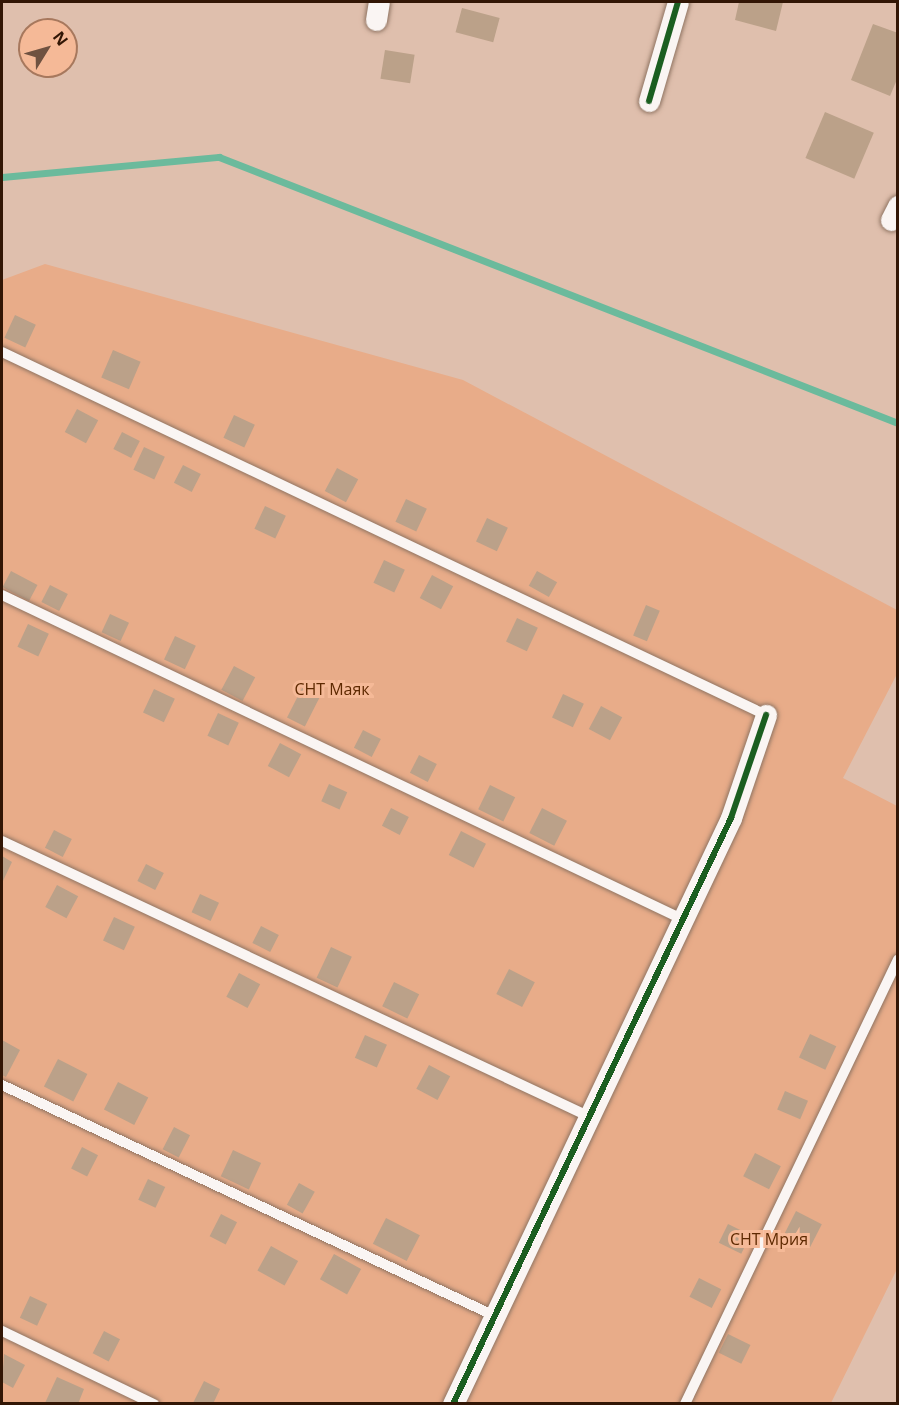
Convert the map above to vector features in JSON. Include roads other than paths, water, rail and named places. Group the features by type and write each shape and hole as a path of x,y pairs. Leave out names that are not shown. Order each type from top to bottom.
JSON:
{"street":[{"path":"649,101 678,2"},
{"path":"453,1404 731,818 766,715"}],"lane":[{"path":"2,352 766,715"},
{"path":"2,595 684,920"},
{"path":"2,841 590,1117"},
{"path":"685,1404 897,959"},
{"path":"2,1085 495,1316"},
{"path":"2,1331 154,1404"}],"waterway":[{"path":"2,177 219,157 898,423"}],"park label":[{"name":"СНТ Маяк","path":"332,689"},
{"name":"СНТ Мрия","path":"769,1239"}]}
